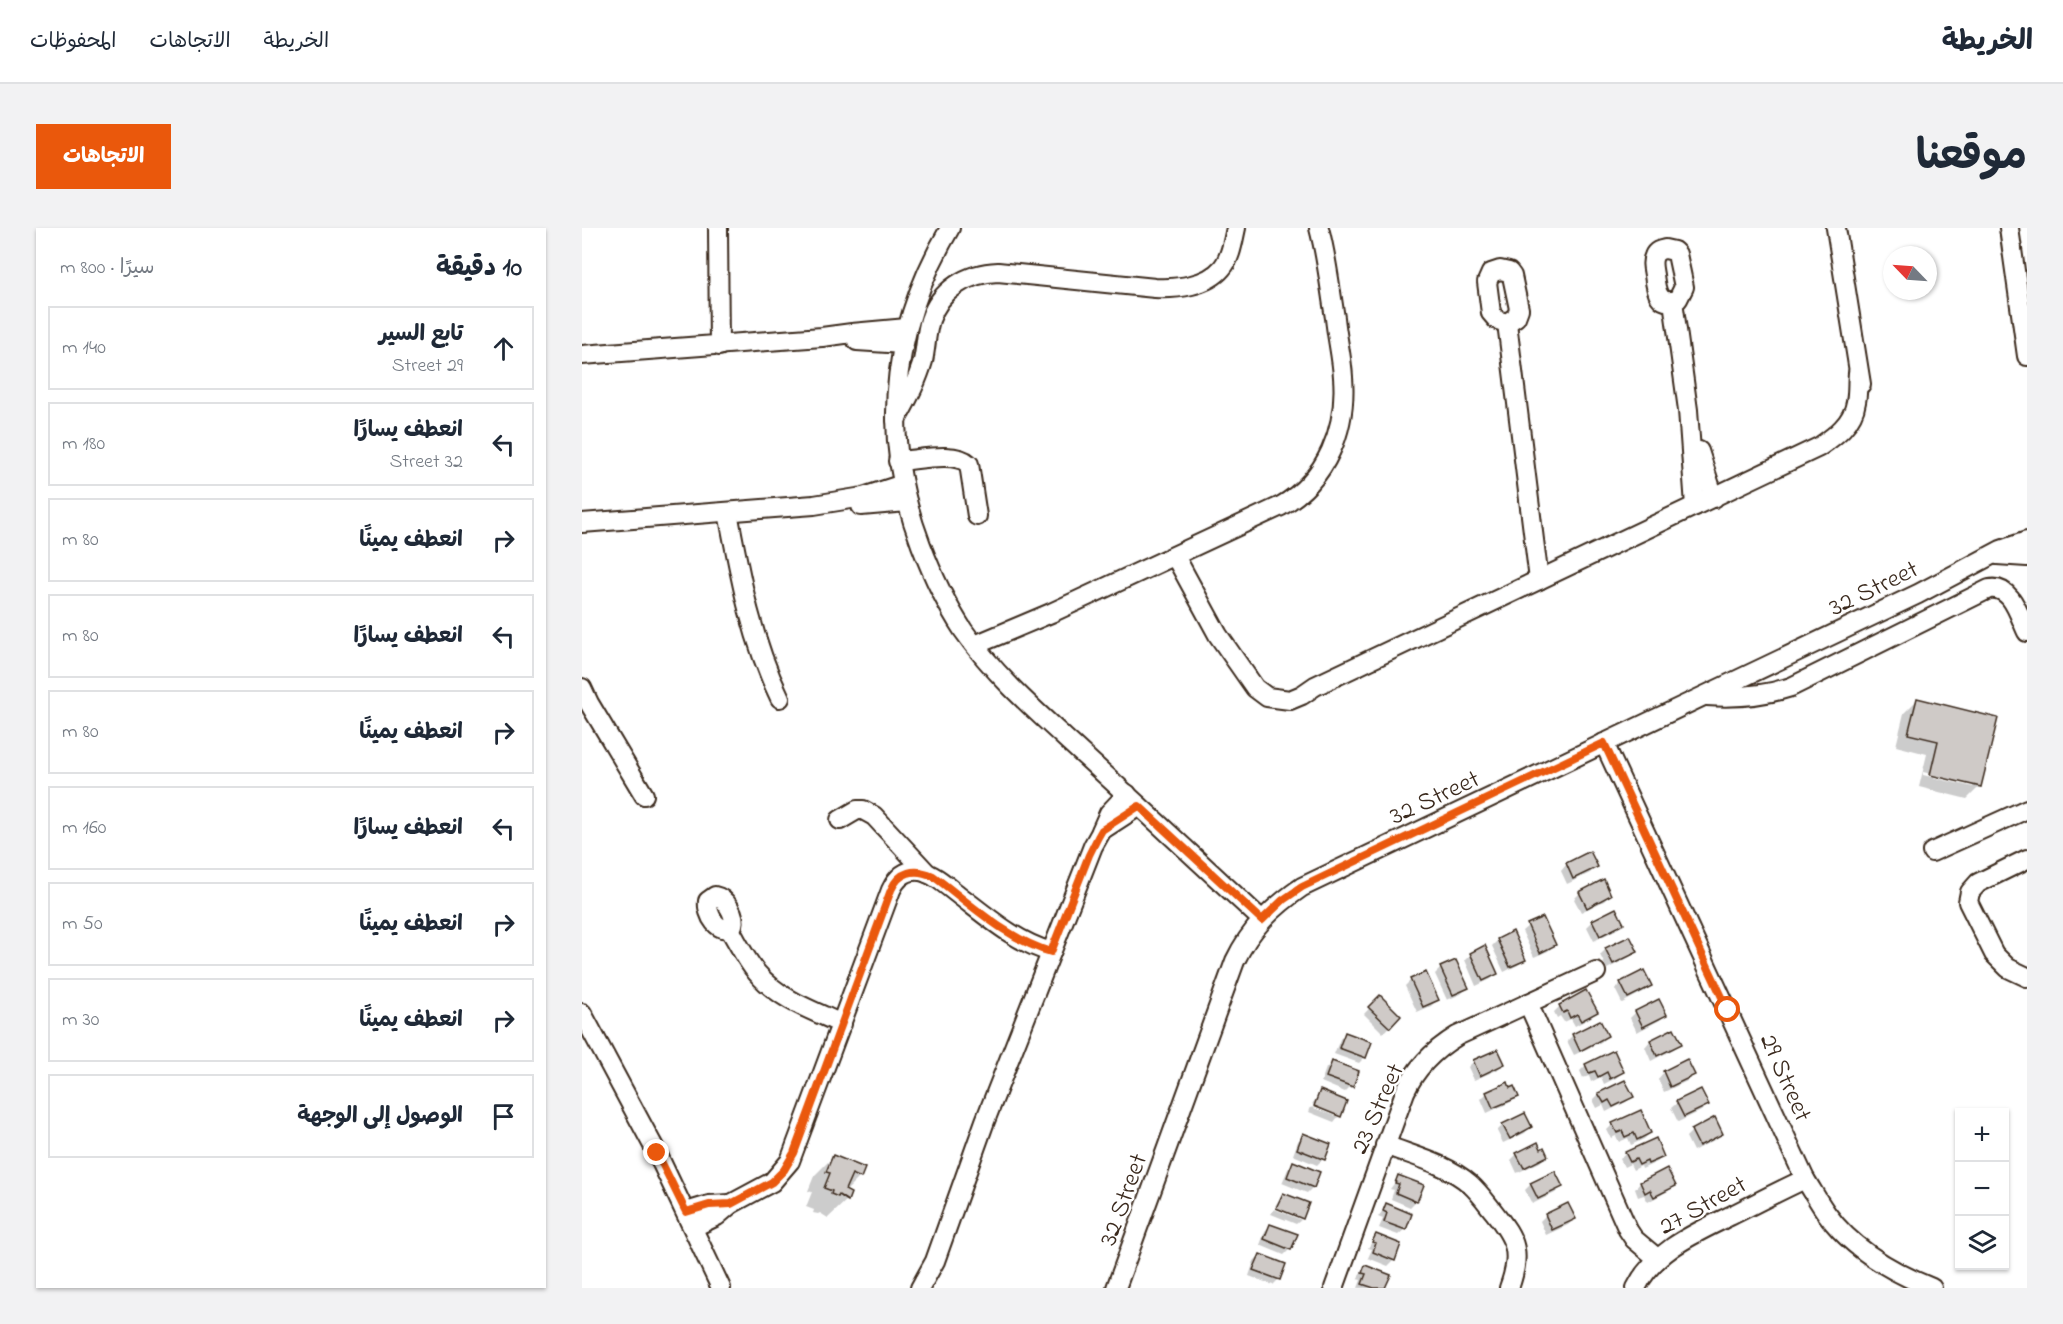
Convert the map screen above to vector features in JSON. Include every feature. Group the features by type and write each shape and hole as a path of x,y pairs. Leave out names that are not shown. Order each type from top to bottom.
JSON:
{"street":[{"path":"718,228 726,345"},
{"path":"950,228 921,286 905,336 897,375 895,421 898,461 905,493 917,535 935,579 962,627 981,653 1019,695 1262,920"},
{"path":"895,421 917,377 925,351 930,320 935,309 958,283 978,274 998,272 1155,288 1181,287 1205,280 1223,267 1236,228"},
{"path":"981,653 1051,613 1292,500 1319,474 1330,453 1341,420 1343,375 1327,264 1319,228"},
{"path":"1175,556 1214,628 1256,688 1273,699 1290,700 1315,686 1809,453 1829,440 1850,419 1856,402 1858,373 1836,228"},
{"path":"2009,228 2027,356"},
{"path":"1673,301 1688,410 1695,506"},
{"path":"1507,323 1530,511 1547,576"},
{"path":"582,355 822,338 905,336"},
{"path":"1688,410 1703,468 1714,498"},
{"path":"898,461 953,457 965,461 969,464 978,516"},
{"path":"582,523 814,505 857,506 905,493"},
{"path":"735,511 745,596 756,641 780,698"},
{"path":"1993,555 2027,533"},
{"name":"32 Street","path":"1116,1288 1235,961 1241,948 1262,920 1283,900 1302,887 1918,594 2010,546 2027,541"},
{"name":"32 Street","path":"1993,555 2013,554 2027,557"},
{"path":"1705,696 1747,697 1791,687 1993,588 2002,590 2009,596 2027,632"},
{"path":"582,688 644,795"},
{"name":"29 Street","path":"1604,743 1805,1179 1827,1215 1853,1242 1900,1274 1932,1288"},
{"path":"920,1288 935,1261 981,1132 1089,855 1102,831 1133,800"},
{"path":"1932,852 2027,809"},
{"path":"840,820 857,810 872,814 927,873 1014,936 1051,952"},
{"path":"2027,859 1978,883 1970,892 1968,902 1994,954 2008,968 2027,977"},
{"path":"690,1220 717,1216 731,1204 772,1182 790,1161 894,885 900,876 906,873 913,871 927,873"},
{"path":"729,928 750,964 772,989 791,1001 842,1024"},
{"name":"23 Street","path":"1335,1288 1385,1145 1411,1080 1428,1058 1457,1036 1596,972"},
{"path":"1528,1003 1628,1230 1634,1239 1658,1259"},
{"path":"582,1013 652,1143 721,1288"},
{"path":"1385,1145 1448,1170 1475,1189 1508,1230 1515,1245 1517,1261 1509,1288"},
{"name":"27 Street","path":"1636,1288 1642,1277 1671,1248 1697,1232 1805,1179"}],"building":[{"path":"1917,698 1998,718 1981,787 1930,775 1938,741 1908,734"},
{"path":"1590,851 1598,867 1573,879 1566,863"},
{"path":"1604,879 1611,895 1587,908 1579,892"},
{"path":"1616,908 1624,924 1600,936 1592,920"},
{"path":"1543,917 1556,945 1540,953 1527,924"},
{"path":"1513,931 1526,960 1510,967 1497,939"},
{"path":"1630,936 1638,952 1613,964 1605,948"},
{"path":"1485,945 1498,974 1483,981 1470,953"},
{"path":"1456,960 1469,988 1453,995 1440,967"},
{"path":"1644,970 1652,986 1628,998 1620,982"},
{"path":"1426,972 1439,1000 1423,1007 1410,979"},
{"path":"1586,990 1598,1012 1581,1021 1577,1014 1570,1018 1567,1011 1563,1013 1559,1005"},
{"path":"1380,995 1401,1016 1390,1028 1368,1007"},
{"path":"1659,999 1667,1015 1643,1027 1635,1011"},
{"path":"1600,1020 1608,1036 1580,1051 1572,1034"},
{"path":"1674,1028 1682,1044 1657,1056 1650,1040"},
{"path":"1345,1032 1372,1042 1366,1058 1339,1048"},
{"path":"1498,1049 1505,1064 1480,1076 1473,1060"},
{"path":"1614,1050 1624,1072 1610,1079 1607,1072 1598,1077 1595,1071 1589,1073 1585,1064"},
{"path":"1687,1059 1695,1075 1670,1087 1663,1071"},
{"path":"1332,1061 1359,1071 1353,1087 1326,1077"},
{"path":"1625,1080 1634,1097 1613,1107 1609,1100 1604,1103 1598,1093"},
{"path":"1508,1082 1510,1088 1514,1086 1519,1097 1493,1108 1486,1092"},
{"path":"1701,1089 1709,1105 1684,1117 1676,1101"},
{"path":"1320,1090 1347,1101 1341,1117 1314,1106"},
{"path":"1641,1110 1651,1133 1637,1140 1634,1133 1625,1137 1622,1131 1617,1133 1612,1123"},
{"path":"1525,1113 1532,1127 1510,1139 1502,1124"},
{"path":"1715,1117 1723,1134 1699,1146 1691,1130"},
{"path":"1303,1133 1331,1144 1325,1160 1297,1149"},
{"path":"1656,1138 1664,1157 1648,1164 1647,1161 1639,1165 1636,1159 1630,1162 1625,1152"},
{"path":"1538,1142 1541,1149 1544,1147 1548,1156 1524,1168 1516,1153"},
{"path":"833,1155 865,1168 861,1178 852,1174 845,1190 851,1193 848,1201 839,1195 838,1197 831,1194 832,1191 824,1188 830,1173 826,1172"},
{"path":"1293,1161 1320,1172 1314,1188 1287,1177"},
{"path":"1667,1168 1676,1186 1654,1197 1650,1190 1645,1193 1640,1182"},
{"path":"1555,1171 1563,1187 1538,1199 1530,1183"},
{"path":"1398,1175 1424,1185 1417,1202 1396,1193 1399,1184 1395,1183"},
{"path":"1283,1193 1309,1203 1303,1219 1276,1208"},
{"path":"1386,1203 1412,1214 1406,1230 1384,1222 1387,1213 1383,1211"},
{"path":"1568,1203 1576,1219 1552,1230 1545,1214"},
{"path":"1270,1224 1298,1234 1291,1250 1264,1239"},
{"path":"1376,1234 1401,1244 1395,1261 1373,1252 1376,1243 1372,1242"},
{"path":"1260,1254 1286,1264 1280,1280 1253,1270"},
{"path":"1365,1265 1391,1275 1385,1288 1374,1288 1362,1284 1366,1274 1362,1273"}],"route":[{"path":"657,1153 686,1212 718,1203 731,1204 779,1176 794,1153 891,890 900,876 906,873 920,871 933,876 1014,936 1051,952 1089,855 1102,830 1139,806 1262,920 1283,900 1302,887 1604,743 1728,1010"}]}
